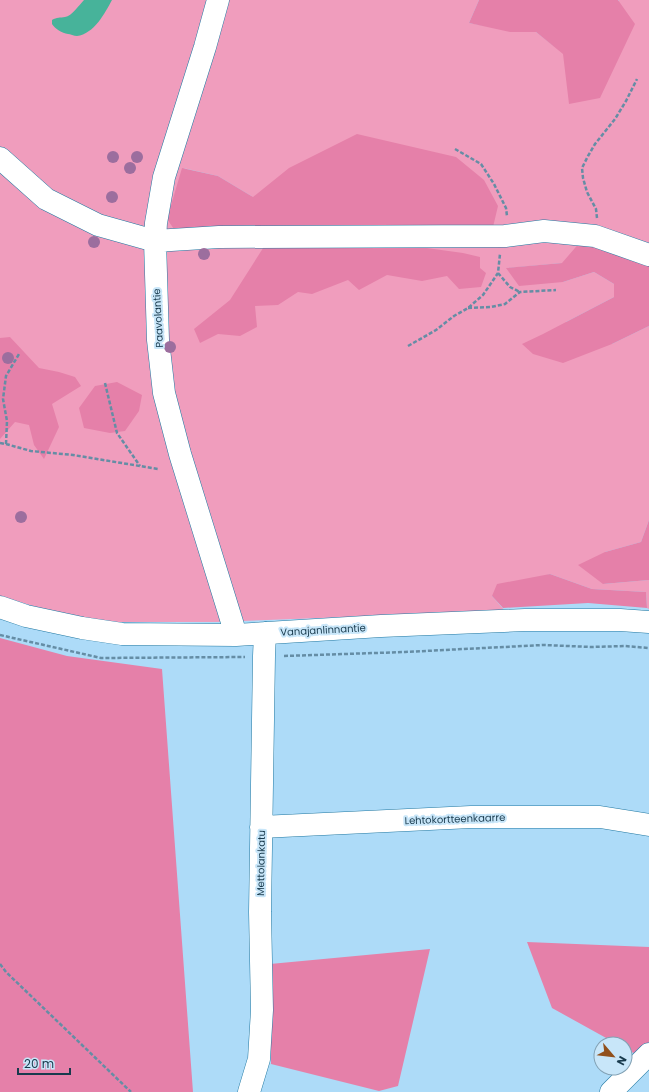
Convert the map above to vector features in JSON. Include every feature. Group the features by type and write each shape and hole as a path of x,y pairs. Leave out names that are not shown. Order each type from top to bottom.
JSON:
{"street":[{"name":"Paavolantie","path":"218,0 205,47 164,177 156,223 155,241 158,340 164,392 180,454 236,634"},
{"path":"0,158 46,199 98,225 155,241 219,237 505,236 544,231 595,236 649,255"},
{"name":"Vanajanlinnantie","path":"0,607 26,616 82,628 122,634 265,633 525,620 620,620 649,622"},
{"name":"Mettolankatu","path":"249,1092 259,1059 262,1010 260,912 265,633"},
{"name":"Lehtokortteenkaarre","path":"261,827 471,817 600,817 649,825"},
{"path":"611,1092 649,1054"}],"path":[{"path":"595,236 597,220 596,209 587,192 582,168 595,144 626,101 637,79"},
{"path":"498,273 510,287 520,292 556,290"},
{"path":"468,308 491,307 505,304 520,292"},
{"path":"6,444 7,421 3,399 6,376 19,354"},
{"path":"105,383 117,433 140,466"},
{"path":"0,443 31,451 73,455 158,468"},
{"path":"0,634 101,658 264,656 405,652 543,645 624,646 649,648"},
{"path":"0,964 6,972 132,1092"}],"shaded area":[{"path":"0,0 479,0 469,23 520,32 536,32 555,47 619,1 618,0 649,0 649,262 562,263 507,268 563,282 594,272 614,284 614,297 566,322 612,344 649,326 649,520 641,542 605,552 603,584 649,580 649,609 647,608 646,592 592,589 550,574 492,596 505,611 217,622 118,622 63,615 0,596","holes":["183,168 218,176 253,197"]},
{"path":"84,0 112,0 94,27 83,34 77,36 66,33 53,26 52,20 70,15"},
{"path":"479,0 618,0 635,24 600,98 569,104 563,54 536,32 510,32 469,23"},
{"path":"357,134 456,157 484,180 498,206 493,227 176,232 167,219 182,168 218,176 253,197 289,168"},
{"path":"581,241 649,262 649,326 612,344 563,363 533,354 522,344 614,297 614,284 594,272 563,282 519,286 506,268 562,263"},
{"path":"265,245 405,245 463,253 480,257 480,268 486,273 481,287 459,289 447,276 422,281 387,275 359,290 348,280 312,294 298,292 278,305 255,306 257,327 240,336 218,334 200,343 194,329 230,300"},
{"path":"10,337 39,368 75,377 81,386 52,404 59,427 44,459 34,445 29,425 15,422 0,439 0,338"},
{"path":"117,382 142,395 139,411 125,431 110,433 84,428 79,408 95,386"},
{"path":"649,520 649,580 603,584 578,565 605,552 641,542"},
{"path":"550,574 592,589 646,592 647,608 588,603 503,608 492,596 497,584"},
{"path":"0,638 67,656 162,669 193,1092 0,1092"},
{"path":"527,942 649,947 649,1042 637,1055 633,1053 633,1036 603,1036 552,1008"},
{"path":"430,949 398,1086 379,1091 271,1064 270,964"}]}
